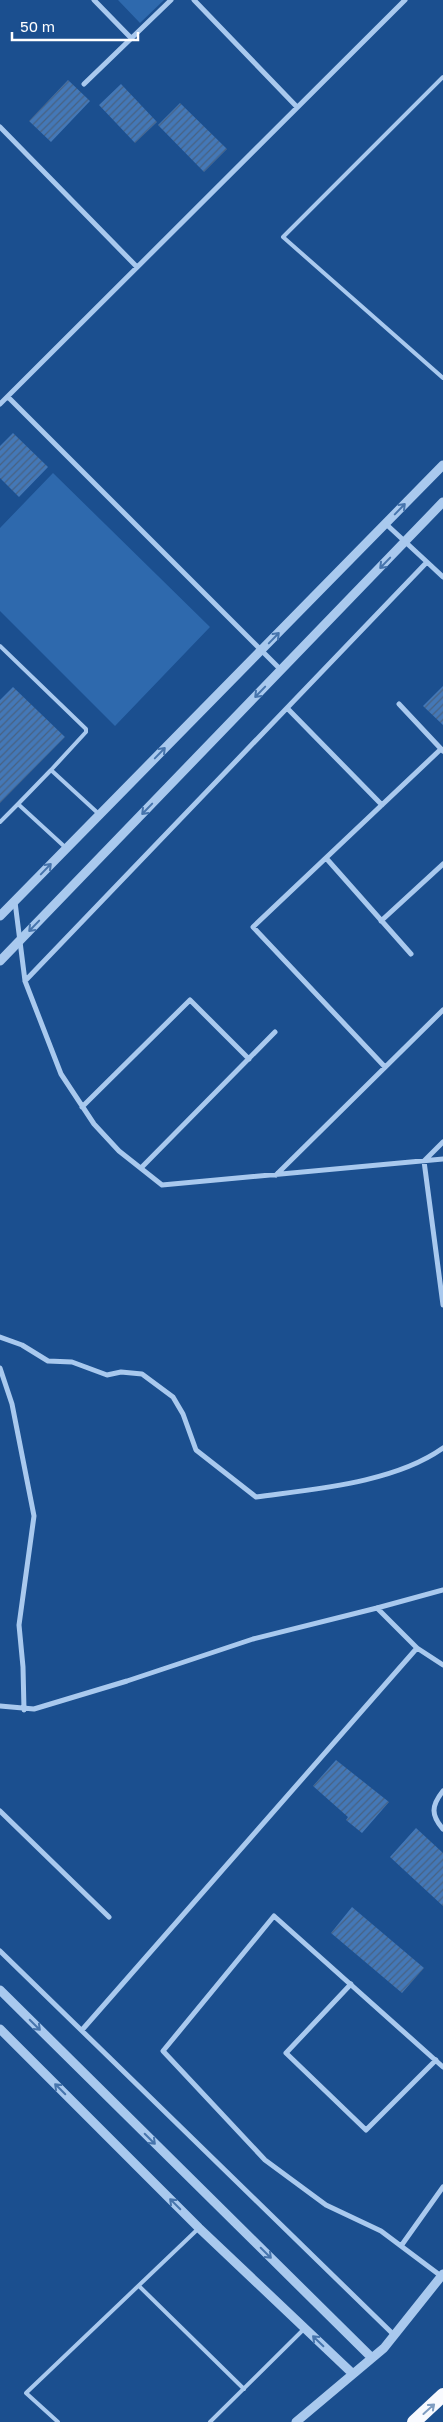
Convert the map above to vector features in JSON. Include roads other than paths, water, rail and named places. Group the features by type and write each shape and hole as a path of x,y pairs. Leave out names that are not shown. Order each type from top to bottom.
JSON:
{"highway":[{"path":"414,2422 443,2395"}],"street":[{"path":"94,0 131,38"},
{"path":"84,84 171,0"},
{"path":"194,0 297,107"},
{"path":"0,404 405,0"},
{"path":"0,127 137,267"},
{"path":"8,396 282,670"},
{"path":"0,916 443,465"},
{"path":"0,961 443,502"},
{"path":"386,524 443,577"},
{"path":"25,981 427,562"},
{"path":"385,1067 253,927 442,750 399,704"},
{"path":"288,708 382,805"},
{"path":"326,858 411,954"},
{"path":"381,921 443,864"},
{"path":"15,901 25,981 61,1074 94,1124 119,1151 162,1185 443,1159"},
{"path":"82,1107 190,1000 249,1059"},
{"path":"276,1175 443,1010"},
{"path":"141,1168 275,1032"},
{"path":"424,1161 443,1142"},
{"path":"424,1161 443,1305"},
{"path":"0,1337 22,1345 48,1360 72,1362 107,1375 120,1372 142,1374 173,1398 182,1414 196,1450 256,1497 343,1486 404,1468 443,1448"},
{"path":"0,1368 12,1404 34,1516 19,1625 23,1667 24,1710"},
{"path":"0,1706 24,1710 34,1709 127,1681 253,1639 443,1590"},
{"path":"377,1608 418,1648 443,1665"},
{"path":"82,2030 418,1648"},
{"path":"443,1791 433,1811 434,1818 443,1829"},
{"path":"0,1811 108,1917"},
{"path":"296,2422 372,2358 394,2335 442,2275 381,2231 326,2206 265,2160 163,2051 274,1916 443,2066"},
{"path":"0,1951 394,2335"},
{"path":"351,1984 286,2053 366,2130 436,2060"},
{"path":"0,1990 372,2358"},
{"path":"0,2029 200,2228 353,2374"},
{"path":"401,2246 443,2187"}],"lane":[{"path":"443,76 283,237 443,378"},
{"path":"0,653 2,648 86,728 86,732 0,822"},
{"path":"51,770 100,815"},
{"path":"18,804 66,849"},
{"path":"58,2422 26,2393 200,2228"},
{"path":"139,2286 244,2389"},
{"path":"210,2422 305,2328"}]}
